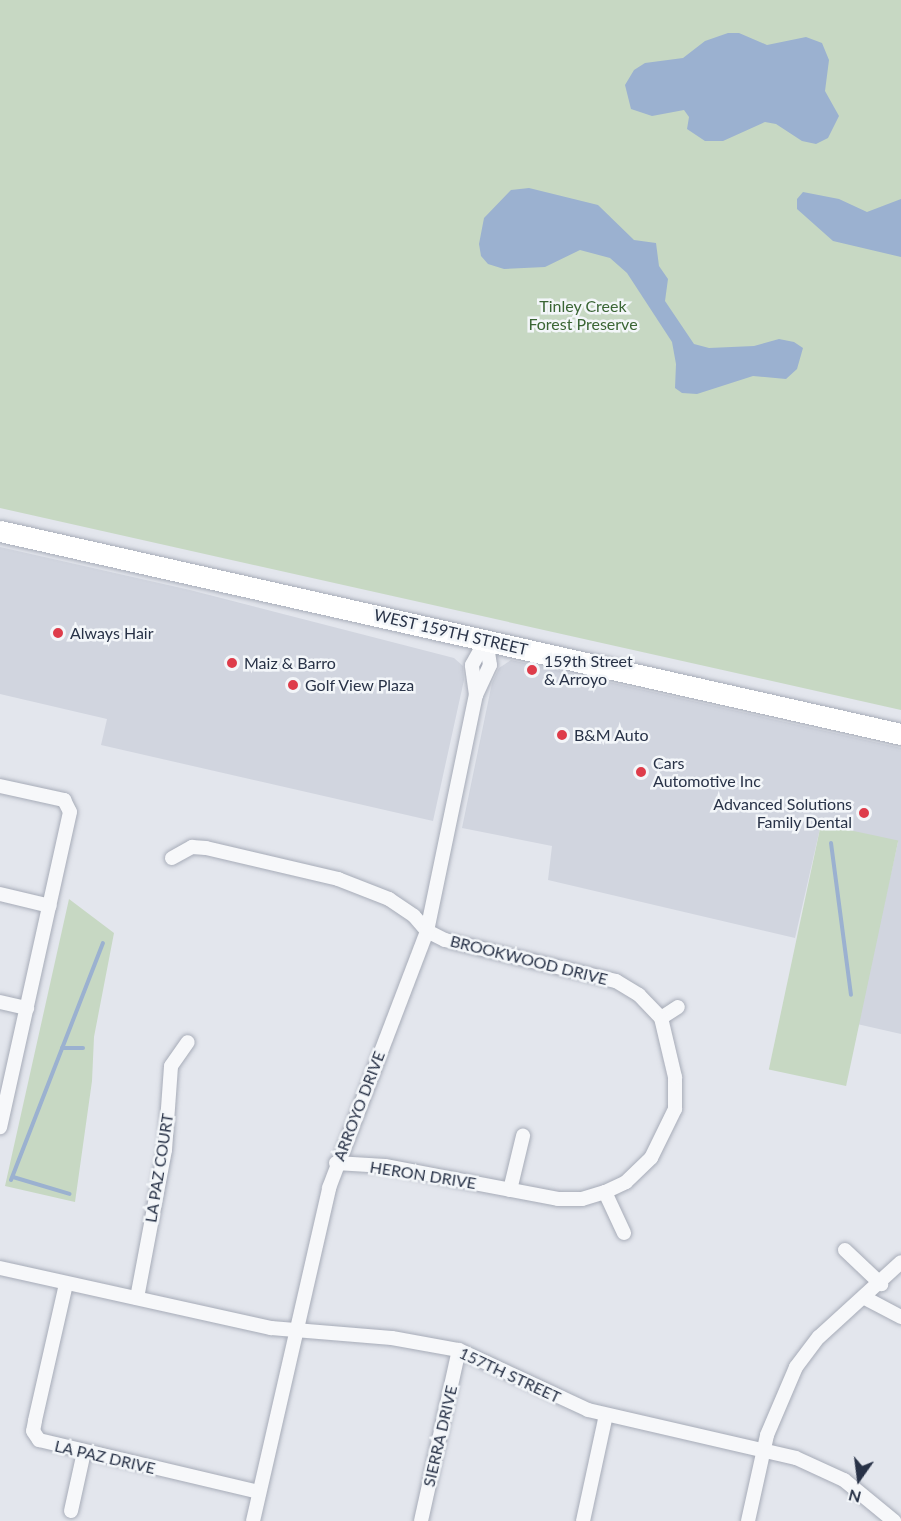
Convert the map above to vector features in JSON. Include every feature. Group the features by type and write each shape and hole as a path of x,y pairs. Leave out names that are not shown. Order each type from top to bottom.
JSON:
{"main road":[{"name":"WEST 159TH STREET","path":"0,531 901,734"}],"street":[{"name":"ARROYO DRIVE","path":"253,1521 294,1331 336,1163 427,932 476,695 472,665 486,640"},
{"path":"0,786 64,800 70,807 0,1127"},
{"name":"BROOKWOOD DRIVE","path":"172,858 192,847 206,848 339,879 389,899 414,916 427,932 445,940 616,981 639,995 661,1018"},
{"path":"0,894 50,906"},
{"path":"0,1002 27,1008"},
{"path":"661,1018 678,1007"},
{"name":"HERON DRIVE","path":"336,1163 386,1166 558,1199 582,1199 605,1192 641,1169 669,1126 676,1098 675,1077 661,1018"},
{"name":"LA PAZ COURT","path":"137,1298 165,1150 171,1066 188,1042"},
{"path":"510,1190 523,1136"},
{"path":"605,1192 624,1233"},
{"path":"845,1250 881,1284"},
{"path":"748,1521 764,1451 779,1401 796,1367 819,1337 881,1284 901,1262"},
{"name":"157TH STREET","path":"0,1268 66,1284 294,1331 392,1338 459,1350 558,1399 606,1415 796,1458 844,1480 894,1521"},
{"name":"LA PAZ DRIVE","path":"66,1284 33,1431 44,1443 260,1491"},
{"path":"865,1298 901,1317"},
{"name":"SIERRA DRIVE","path":"421,1521 459,1350"},
{"path":"583,1521 606,1415"},
{"path":"71,1511 84,1452"}],"shaded area":[{"path":"0,547 190,590 454,658 463,666 464,680 433,821 101,745 107,719 0,694"},
{"path":"511,660 901,748 901,1034 857,1024 898,842 821,824 795,938 548,880 552,846 462,828 492,683 499,668"}],"green space":[{"name":"Tinley Creek Forest Preserve","path":"0,0 901,0 901,710 0,508"},
{"path":"821,824 898,840 846,1086 769,1070"},
{"path":"69,899 114,933 94,1037 92,1081 75,1202 5,1186"}],"water":[{"path":"728,33 739,33 767,45 806,37 822,43 829,60 825,91 839,116 828,138 816,144 802,141 776,124 765,122 723,141 705,141 687,129 689,117 684,110 652,116 631,109 625,85 634,70 645,63 683,58 705,41"},
{"path":"529,188 598,205 634,240 656,243 659,266 668,279 665,301 694,344 709,348 754,346 779,339 794,342 803,348 797,369 786,379 753,376 697,394 682,393 675,388 676,364 672,342 627,273 610,258 580,250 545,267 504,269 488,264 481,256 479,244 484,218 511,190"},
{"path":"803,192 839,199 867,212 901,199 901,257 833,241 797,209 797,199"}],"waterway":[{"path":"831,843 851,995"},
{"path":"11,1180 103,943"},
{"path":"62,1048 83,1048"},
{"path":"13,1177 70,1194"}],"place":[{"name":"Always Hair","path":"58,633"},
{"name":"Maiz & Barro","path":"232,663"},
{"name":"159th Street & Arroyo","path":"532,670"},
{"name":"Golf View Plaza","path":"293,685"},
{"name":"B&M Auto","path":"562,735"},
{"name":"Cars Automotive Inc","path":"641,772"},
{"name":"Advanced Solutions Family Dental","path":"864,813"}]}
